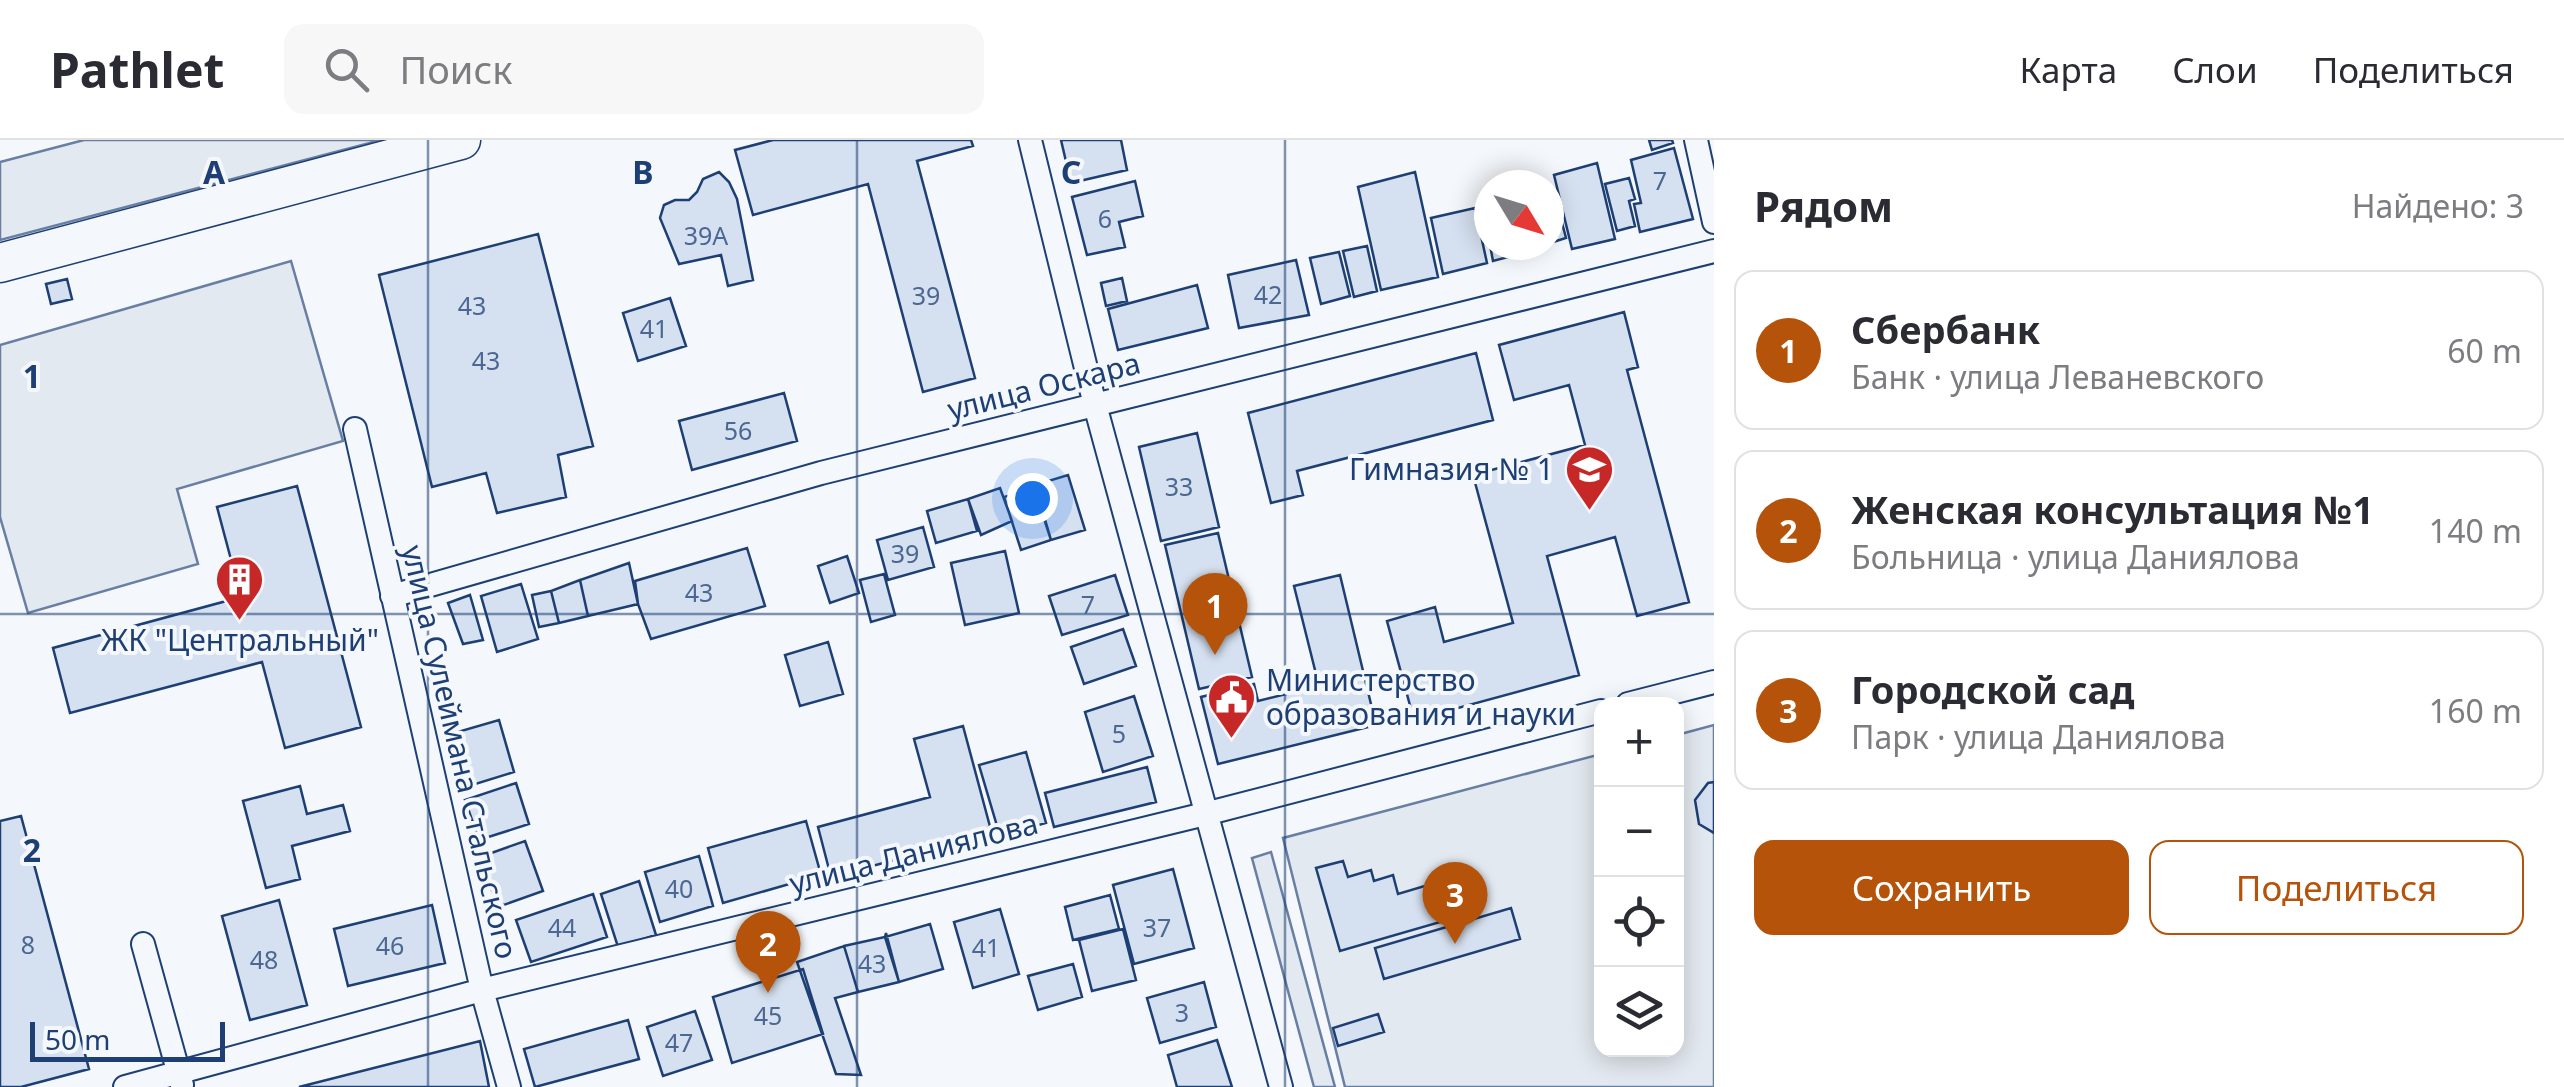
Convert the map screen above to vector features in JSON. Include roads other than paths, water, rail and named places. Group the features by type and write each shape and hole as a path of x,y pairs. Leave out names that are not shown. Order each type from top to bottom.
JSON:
{"main road":[{"path":"0,263 461,140"}],"street":[{"path":"1030,140 1096,406 1281,1087"},
{"path":"1696,140 1714,222"},
{"name":"улица Оскара","path":"392,596 821,473 1714,250"},
{"name":"улица Сулеймана Стальского","path":"356,429 482,990 509,1087"},
{"path":"1655,697 1714,682"},
{"name":"улица Даниялова","path":"125,1087 180,1080 482,990 1205,814 1594,713"},
{"path":"143,944 180,1080"}],"place":[{"name":"Гимназия № 1","path":"1589,512"},
{"name":"ЖК \"Центральный\"","path":"240,622"},
{"name":"Сбербанк","path":"1215,655"},
{"name":"Министерство образования и науки","path":"1231,740"},
{"name":"Городской сад","path":"1455,944"},
{"name":"Женская консультация №1","path":"768,993"}]}
